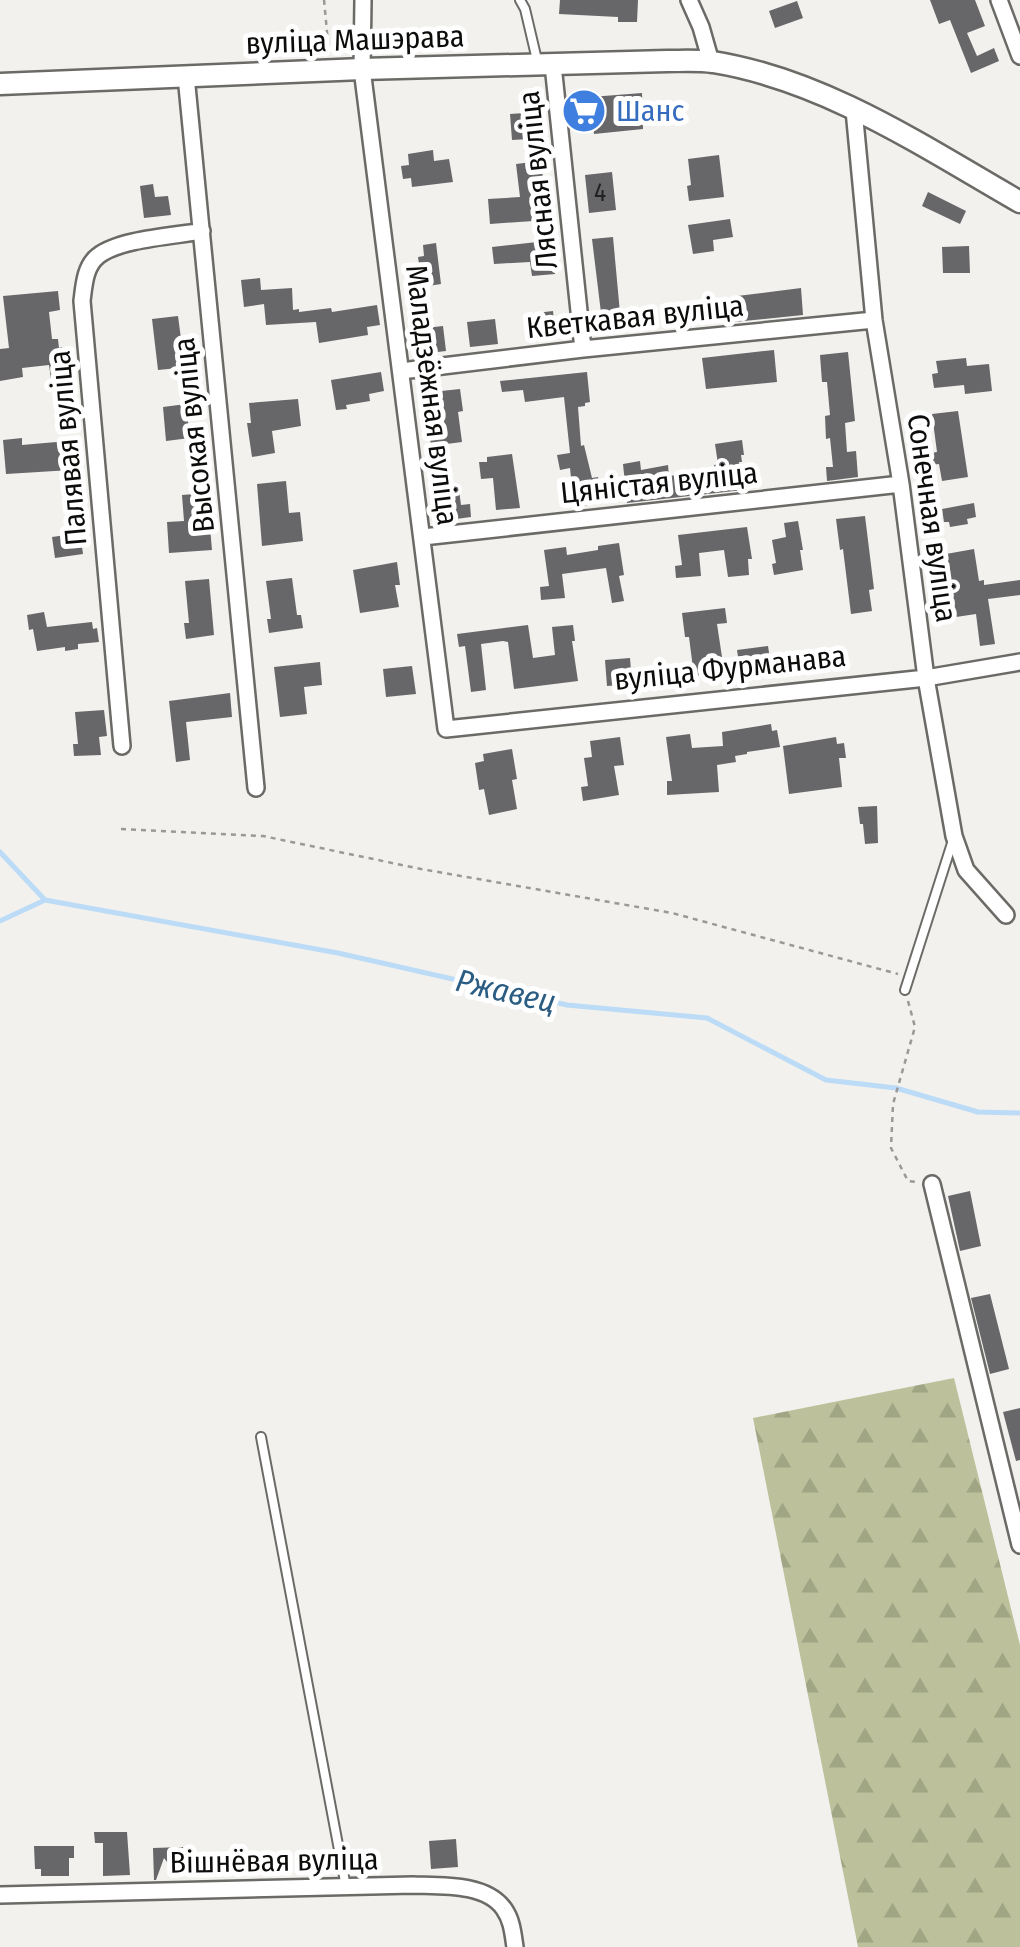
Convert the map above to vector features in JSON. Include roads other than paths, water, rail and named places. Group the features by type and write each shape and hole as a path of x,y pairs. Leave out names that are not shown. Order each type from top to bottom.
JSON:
{"main road":[{"name":"вуліца Машэрава","path":"0,84 362,69 711,62"},
{"path":"711,62 765,74 815,92 890,128 1020,202"}],"street":[{"name":"Маладзёжная вуліца","path":"364,0 362,69 446,729"},
{"path":"689,0 702,27 711,62"},
{"path":"999,0 1020,56"},
{"name":"Лясная вуліца","path":"546,65 583,348"},
{"name":"Высокая вуліца","path":"186,76 256,788"},
{"name":"Сонечная вуліца","path":"854,110 874,320 901,484 926,678 954,836 966,870 1006,915"},
{"name":"Палявая вуліца","path":"122,746 82,301 86,274 98,256 128,242 202,232"},
{"name":"Кветкавая вуліца","path":"401,370 874,320"},
{"name":"Цяністая вуліца","path":"423,537 901,484"},
{"name":"вуліца Фурманава","path":"446,729 926,678 1020,662"},
{"path":"932,1184 1020,1546"},
{"name":"Вішнёвая вуліца","path":"0,1895 451,1887 479,1892 504,1908 515,1947"}],"lane":[{"path":"520,0 546,65"},
{"path":"905,990 954,836"},
{"path":"261,1436 346,1887"}],"waterway":[{"name":"Ржавец","path":"0,852 45,900 338,953 567,1005 707,1018 826,1080 896,1088 978,1112 1020,1113"},
{"path":"0,921 45,900"}],"place":[{"name":"Шанс","path":"584,111"}]}
